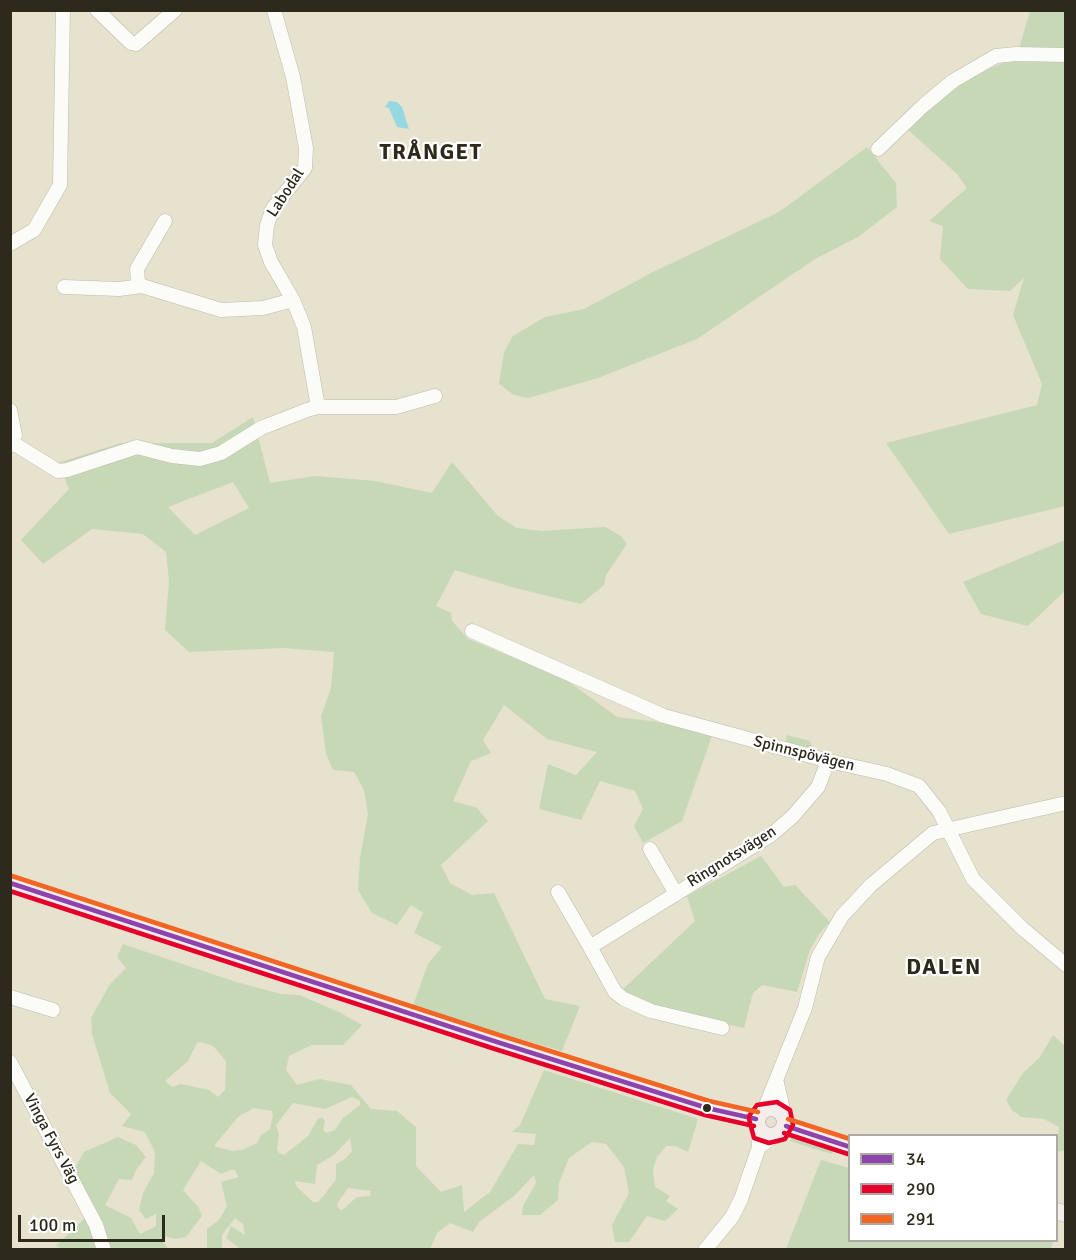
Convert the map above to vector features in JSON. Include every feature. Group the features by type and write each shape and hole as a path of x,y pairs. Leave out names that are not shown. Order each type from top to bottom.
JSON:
{"main road":[{"path":"10,883 497,1042 707,1108 770,1123 848,1147"}],"street":[{"path":"10,244 34,230 60,185 63,10"},
{"path":"97,10 131,43 136,44 175,10"},
{"name":"Labodal","path":"274,10 293,77 306,148 305,168 270,215 265,245 271,262 293,300 304,327 318,407"},
{"path":"878,149 953,81 996,56 1065,55"},
{"path":"142,286 138,282 136,269 165,221"},
{"path":"64,287 119,289 142,286 221,310 263,308 293,300"},
{"path":"10,410 15,430 12,444 58,471 136,447 172,456 200,459 221,453 281,418 318,407 386,408 435,396"},
{"name":"Spinnspövägen","path":"472,631 664,716 828,761 887,774 919,786 932,800 949,829 966,868 986,895 1065,965"},
{"name":"Ringnotsvägen","path":"590,947 675,892 771,835 793,816 818,787 828,761"},
{"path":"705,1250 732,1217 770,1123 777,1083 790,1041 807,1001 818,957 842,916 892,864 933,833 1065,802"},
{"name":"Ringnotsvägen","path":"650,849 675,892"},
{"path":"558,892 615,992 624,999 651,1011 722,1028"},
{"path":"10,997 53,1010"},
{"name":"Vinga Fyrs Väg","path":"10,1062 96,1226 104,1250"},
{"path":"770,1123 777,1083"}],"green space":[{"path":"1030,11 1065,11 1065,506 949,534 886,443 1037,405 1042,384 1013,315 1024,278 1010,291 968,289 940,259 943,226 929,221 967,188 957,174 907,129 943,94 965,80 1007,61 1019,49"},
{"path":"867,147 896,183 897,207 858,237 815,259 697,339 598,378 528,398 514,395 499,384 504,352 513,336 545,317 584,309 651,273 779,212"},
{"path":"253,417 270,483 315,476 375,481 432,493 452,462 498,516 517,528 542,531 605,527 621,536 627,544 606,575 604,585 581,604 455,570 436,606 451,613 452,621 468,639 565,679 617,717 659,722 712,736 682,821 643,843 634,826 643,809 635,791 600,781 581,820 539,809 548,764 576,775 597,752 547,739 504,705 483,740 491,753 471,761 453,801 477,808 488,821 441,865 450,883 472,895 494,893 545,999 580,1006 562,1051 412,1008 428,964 442,947 414,933 423,913 411,905 397,925 372,913 358,890 360,858 368,814 364,790 354,772 333,770 326,754 321,716 331,688 334,652 283,648 189,652 165,630 169,581 166,552 143,534 92,529 43,564 21,540 69,489 58,463 121,443 212,443","holes":["233,482 249,508 195,535 168,507"]},
{"path":"1065,540 1065,591 1028,626 981,614 963,582"},
{"path":"787,735 810,741 813,750 785,743"},
{"path":"761,856 784,887 795,885 830,922 819,934 810,950 797,992 762,985 753,993 744,1028 656,1009 620,992 695,921 687,896"},
{"path":"123,944 236,982 281,994 299,995 339,1012 362,1025 343,1045 312,1045 289,1056 286,1070 297,1085 319,1079 351,1085 371,1109 397,1111 416,1127 416,1166 441,1192 462,1185 464,1212 490,1192 518,1144 534,1145 536,1134 512,1132 520,1125 544,1070 698,1119 688,1152 675,1146 666,1146 657,1157 653,1170 655,1187 670,1196 666,1201 678,1209 665,1221 647,1216 629,1242 615,1242 612,1225 629,1193 624,1167 606,1144 592,1142 569,1158 559,1183 558,1200 540,1215 522,1215 523,1206 536,1183 534,1175 514,1196 479,1222 473,1232 450,1223 437,1233 430,1249 240,1249 226,1238 231,1226 245,1235 243,1224 235,1218 222,1235 222,1249 199,1249 207,1248 207,1229 219,1220 227,1206 221,1182 239,1177 234,1169 221,1174 201,1161 183,1190 199,1208 202,1216 186,1237 176,1239 163,1236 162,1240 168,1249 64,1250 56,1246 91,1212 73,1171 84,1152 118,1137 136,1145 146,1157 132,1180 119,1179 105,1205 131,1218 140,1234 156,1226 156,1214 146,1219 139,1210 143,1193 154,1173 155,1152 145,1132 122,1126 131,1114 110,1093 92,1034 91,1018 110,984 126,968 117,957","holes":["197,1043 213,1046 226,1061 225,1090 218,1097 209,1090 181,1084 172,1087 165,1081 188,1061","352,1097 360,1101 360,1105 343,1118 335,1130 326,1133 323,1130 325,1121 322,1117 318,1119 308,1136 284,1155 279,1153 277,1149 279,1134 276,1125 293,1103 325,1109","254,1108 272,1111 273,1115 270,1129 261,1135 257,1143 242,1150 232,1151 214,1146 239,1116","350,1138 352,1151 336,1164 336,1179 318,1202 313,1202 296,1186 295,1181 315,1184 317,1165 334,1155","348,1188 371,1191 370,1196 357,1197 342,1210 337,1204"]},
{"path":"1053,1035 1066,1047 1065,1150 1058,1152 1059,1127 1044,1119 1021,1117 1012,1110 1006,1100 1023,1073 1040,1057"},
{"path":"791,1138 806,1139 835,1150 831,1154 790,1141"},
{"path":"821,1160 848,1168 848,1242 1053,1242 1051,1249 786,1249"}],"water":[{"path":"389,101 397,102 402,107 409,129 397,127 389,108 385,107"}],"transit line":[{"name":"291","path":"12,876 499,1035 709,1101 758,1112"},
{"name":"34","path":"10,883 497,1042 707,1108 756,1119"},
{"name":"290","path":"10,891 495,1049 705,1115 754,1126"},
{"name":"290","path":"749,1116 757,1105 777,1102 790,1110 793,1125 785,1139 769,1143 754,1138 749,1119"},
{"name":"291","path":"788,1119 848,1138"},
{"name":"34","path":"786,1126 848,1146"},
{"name":"290","path":"784,1133 848,1154"}],"district":[{"name":"TRÅNGET","path":"431,153"},
{"name":"DALEN","path":"944,968"}]}
